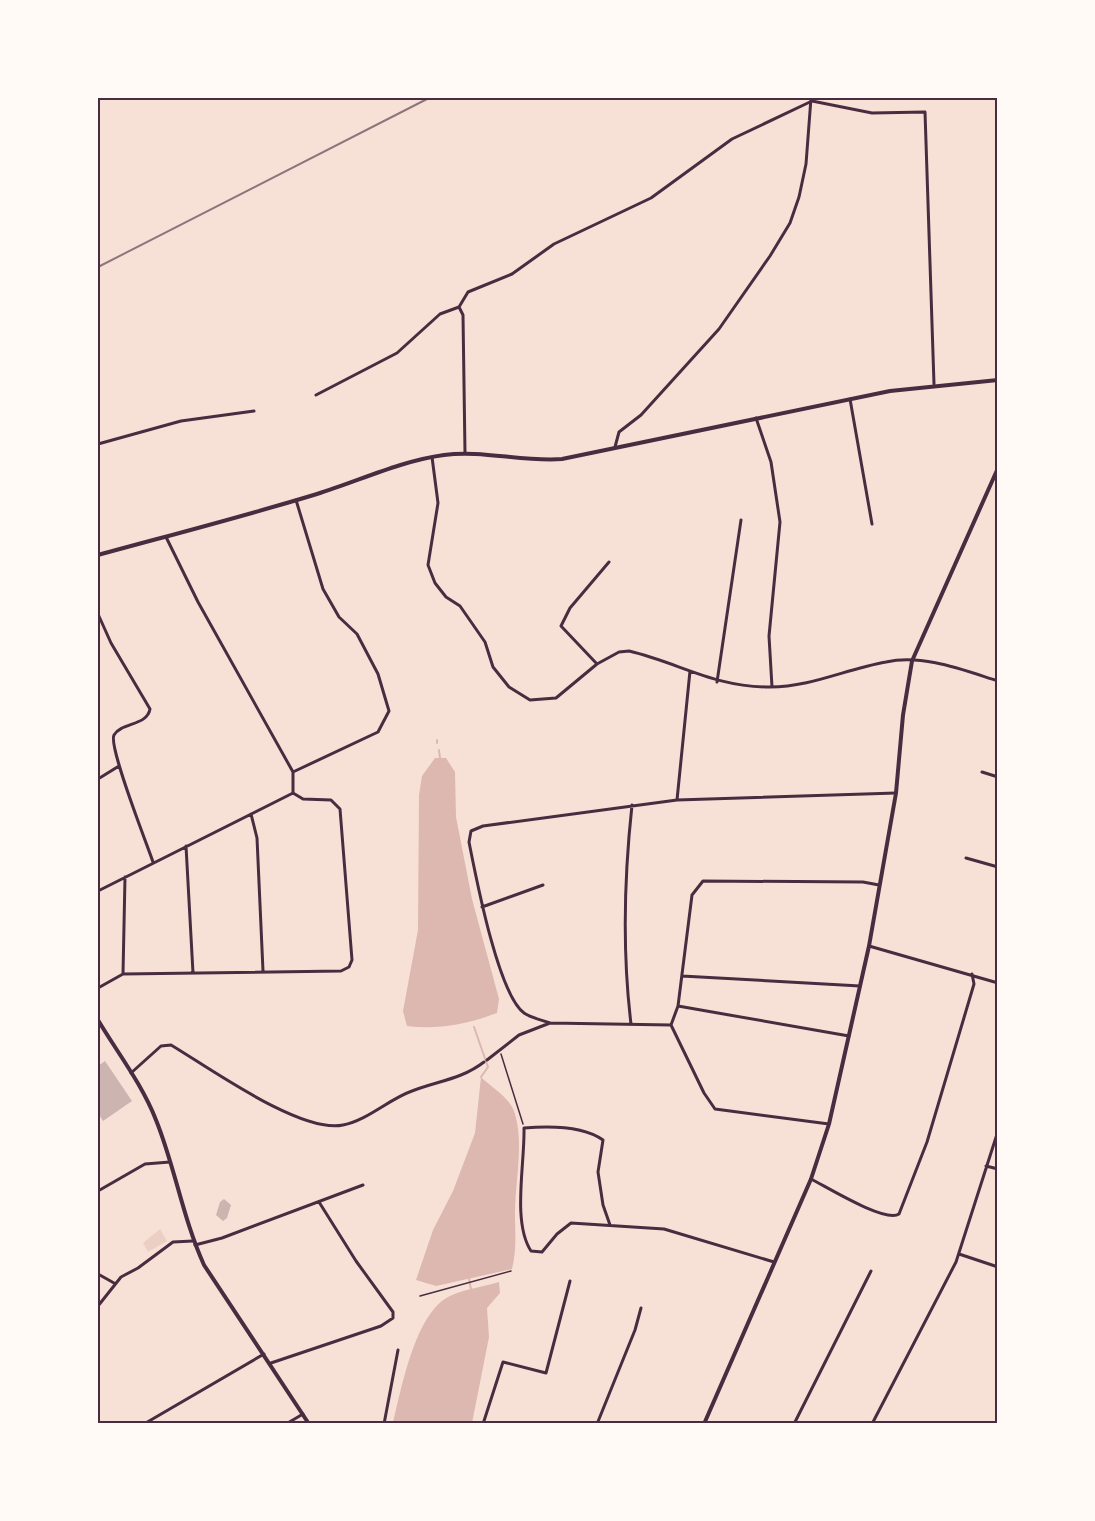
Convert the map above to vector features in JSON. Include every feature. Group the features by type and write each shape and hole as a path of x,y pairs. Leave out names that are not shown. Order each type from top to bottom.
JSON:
{"street":[{"path":"615,447 619,432 641,415 718,329 770,256 790,223 799,197 806,164 811,99"},
{"path":"316,395 397,352 440,314 459,307 468,292 512,274 554,244 651,198 732,139 811,99 872,113 925,112 934,384"},
{"path":"459,307 463,315 465,453"},
{"path":"98,555 296,500 432,457 465,453 540,461 934,384 998,380"},
{"path":"850,399 872,524"},
{"path":"98,444 181,421 254,411"},
{"path":"756,418 771,462 780,522 769,636 772,687"},
{"path":"432,457 438,503 428,565 435,583 446,597 460,606 485,642 494,667 509,687 530,700 556,698 597,664 619,652 629,651 717,682 772,687 819,682 887,661 912,661 951,666 998,681"},
{"path":"704,1424 812,1179 829,1124 869,946 896,793 903,715 912,661 998,468"},
{"path":"293,772 378,732 389,711 373,664 357,634 339,617 323,589 296,500"},
{"path":"717,682 741,519"},
{"path":"166,537 198,602 293,772 293,793"},
{"path":"597,664 561,626 570,608 609,562"},
{"path":"98,614 111,643 150,709 145,718 115,734 113,740 119,766 153,862"},
{"path":"677,800 690,671"},
{"path":"98,779 119,766"},
{"path":"982,772 998,777"},
{"path":"98,891 293,793"},
{"path":"98,988 123,974 341,971 349,968 352,960 340,809 331,800 303,799 293,793"},
{"path":"671,1025 550,1023 523,1012 506,986 482,907 469,842 471,831 483,826 677,800 896,793"},
{"path":"631,1024 624,966 624,923 632,805"},
{"path":"251,814 257,838 263,971"},
{"path":"186,845 193,973"},
{"path":"966,858 998,867"},
{"path":"123,974 125,877"},
{"path":"829,1124 715,1109 704,1093 671,1025 678,1006 692,895 703,881 863,882 879,885"},
{"path":"482,907 543,885"},
{"path":"869,946 998,983"},
{"path":"812,1179 889,1216 899,1214 927,1142 974,984 972,974"},
{"path":"682,976 861,986"},
{"path":"678,1006 849,1036"},
{"path":"98,1020 155,1116 194,1243 204,1265 271,1363 309,1424"},
{"path":"131,1073 161,1046 171,1045 283,1112 335,1126 352,1122 411,1091 468,1075 519,1035 550,1023"},
{"path":"610,1226 603,1205 598,1172 603,1140 595,1134 573,1129 524,1128 522,1217 525,1241 531,1251 542,1252 557,1234 571,1223 610,1226 664,1229 774,1262"},
{"path":"872,1424 959,1254 998,1131"},
{"path":"98,1191 145,1164 171,1162"},
{"path":"986,1166 998,1168"},
{"path":"98,1306 114,1283 173,1242 194,1243 222,1239 363,1185"},
{"path":"271,1363 381,1326 393,1318 393,1312 356,1261 319,1202"},
{"path":"959,1254 998,1267"},
{"path":"794,1424 871,1271"},
{"path":"98,1274 114,1283"},
{"path":"483,1424 503,1362 546,1373 570,1281"},
{"path":"597,1424 635,1330 641,1308"},
{"path":"384,1424 398,1350"},
{"path":"144,1424 265,1354"},
{"path":"286,1424 303,1414"}],"lane":[{"path":"420,1296 511,1272"}],"path":[{"path":"499,1050 524,1128"}],"shaded area":[{"path":"435,758 446,758 455,772 456,817 472,899 499,999 497,1013 486,1017 453,1025 419,1027 407,1026 403,1011 418,930 419,795 422,776"},
{"path":"481,1077 513,1108 518,1126 514,1262 512,1269 436,1286 416,1280 433,1230 453,1191 475,1133"},
{"path":"160,1229 167,1241 148,1252 143,1243"},
{"path":"499,1282 500,1293 487,1308 489,1337 472,1423 393,1423 411,1354 427,1318 450,1296"}],"building":[{"path":"105,1061 132,1101 103,1121 98,1113 98,1066"},
{"path":"224,1199 231,1205 227,1218 223,1221 216,1215 220,1202"}],"waterway":[{"path":"439,750 440,758"},
{"path":"474,1027 488,1067 481,1077"},
{"path":"469,1278 471,1290"}],"railway":[{"path":"98,267 429,98"}]}
